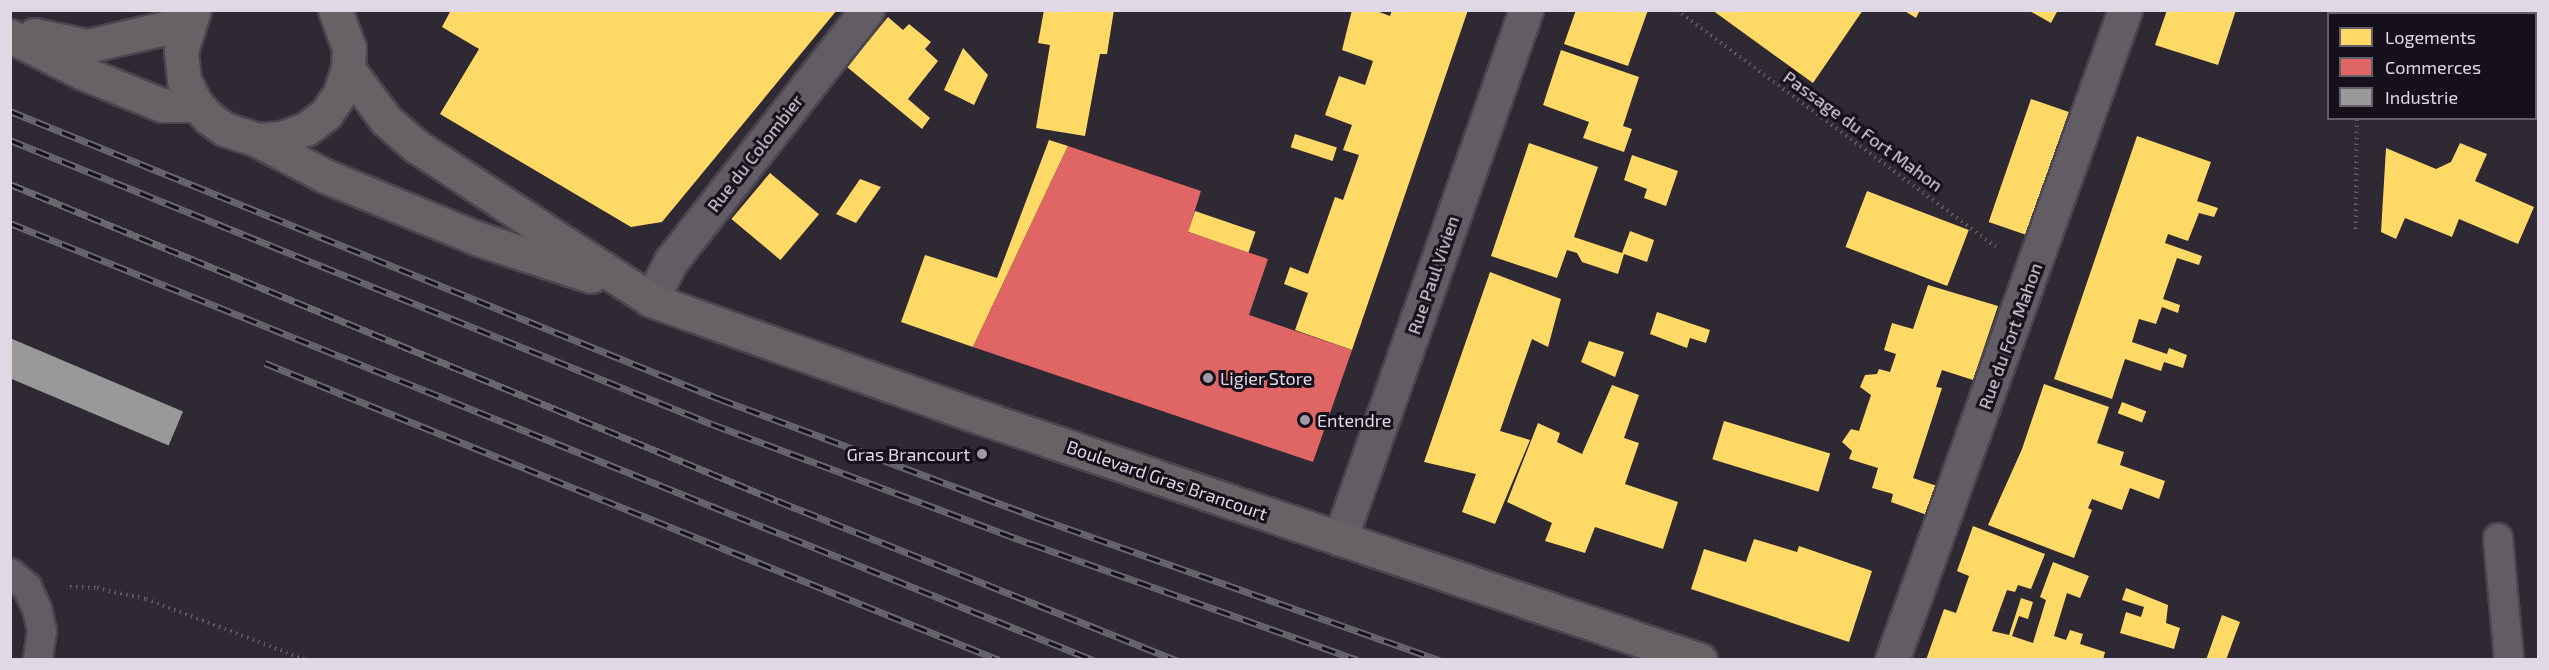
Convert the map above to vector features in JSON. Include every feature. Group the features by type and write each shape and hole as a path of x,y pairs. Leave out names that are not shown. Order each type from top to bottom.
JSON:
{"main road":[{"path":"257,140 290,135 326,114 340,93 348,69 344,26 335,10"},
{"path":"10,30 87,46 191,17 182,61 184,80 197,105 224,129 257,140 325,176 476,238 645,295"},
{"path":"10,36 83,73 162,105 197,105"},
{"path":"348,69 386,120 416,146 645,295"},
{"name":"Boulevard Gras Brancourt","path":"645,295 1340,539 1700,660"}],"street":[{"name":"Rue du Colombier","path":"645,295 867,10"},
{"name":"Rue Paul Vivien","path":"1340,539 1526,10"},
{"name":"Rue du Fort Mahon","path":"1892,660 2033,274 2126,10"}],"lane":[{"path":"2498,538 2509,660"},
{"path":"19,580 42,630 38,660"}],"path":[{"name":"Passage du Fort Mahon","path":"1677,10 2033,274"},
{"path":"2356,228 2357,120"},
{"path":"19,580 97,588 146,599 307,660"}],"building: Logements":[{"path":"451,10 837,10 662,222 631,227 440,114 479,49 442,27"},
{"path":"1044,10 1114,10 1107,54 1100,54 1085,136 1036,128 1050,45 1038,43"},
{"path":"1352,10 1374,10 1390,16 1392,10 1468,10 1352,350 1295,330 1308,293 1284,284 1290,267 1308,274 1335,197 1343,200 1359,155 1343,150 1352,125 1325,115 1339,76 1365,85 1373,61 1342,50"},
{"path":"1576,10 1648,10 1628,66 1564,44"},
{"path":"1712,10 1863,10 1813,83"},
{"path":"1903,10 1920,10 1916,18"},
{"path":"2028,10 2058,10 2051,23"},
{"path":"2167,10 2236,10 2218,65 2155,45"},
{"path":"888,17 903,30 909,24 931,42 925,49 938,61 908,99 930,118 922,129 847,67"},
{"path":"963,48 988,75 974,105 944,90"},
{"path":"1561,50 1639,77 1623,126 1632,129 1624,152 1583,138 1589,122 1543,105"},
{"path":"2031,99 2069,112 2026,235 1989,222"},
{"path":"1295,134 1337,148 1333,161 1291,147"},
{"path":"2137,136 2211,162 2197,201 2218,208 2214,217 2199,213 2188,241 2168,234 2165,243 2202,256 2199,265 2177,258 2163,299 2180,305 2178,313 2162,307 2156,324 2139,319 2132,342 2167,354 2169,348 2187,355 2183,368 2164,362 2161,371 2125,359 2112,399 2054,379"},
{"path":"1049,140 1068,146 973,347 901,322 925,255 997,278"},
{"path":"1529,143 1598,167 1574,237 1622,253 1630,231 1654,240 1647,262 1624,254 1618,274 1582,262 1577,253 1567,250 1557,278 1491,256"},
{"path":"2460,143 2487,154 2475,181 2534,207 2518,244 2459,219 2452,237 2405,218 2396,239 2381,232 2386,148 2436,169 2451,162"},
{"path":"1632,155 1678,171 1666,206 1644,198 1647,189 1624,180"},
{"path":"770,173 819,214 780,260 731,219"},
{"path":"860,179 881,187 856,223 836,214"},
{"path":"1867,191 1969,230 1947,286 1845,247"},
{"path":"1195,211 1256,232 1248,253 1188,232"},
{"path":"1490,272 1561,299 1548,347 1532,339 1500,431 1530,440 1495,524 1462,512 1476,474 1424,462"},
{"path":"1928,285 1998,306 1973,380 1942,370 1936,387 1942,388 1913,478 1937,486 1927,515 1891,502 1893,494 1872,488 1878,468 1849,459 1852,451 1842,442 1851,429 1859,431 1871,395 1860,387 1865,375 1877,374 1879,369 1890,372 1896,354 1884,350 1892,323 1913,329"},
{"path":"1657,312 1710,330 1706,343 1690,338 1687,348 1650,334"},
{"path":"1589,341 1624,352 1615,377 1581,362"},
{"path":"2044,384 2109,407 2097,443 2124,452 2120,465 2165,481 2159,499 2130,488 2122,510 2092,499 2088,508 2092,510 2074,558 1988,525 2022,449"},
{"path":"1612,385 1639,395 1624,438 1639,443 1625,484 1678,502 1663,549 1595,527 1585,553 1545,541 1552,523 1507,502 1538,423 1560,433 1557,442 1582,454"},
{"path":"2122,402 2146,411 2142,423 2118,413"},
{"path":"1724,421 1830,453 1818,492 1712,459"},
{"path":"1973,526 2045,554 2031,589 2018,585 2015,592 2007,590 1992,631 2009,635 2021,598 2033,602 2028,619 2019,616 2012,636 2033,643 2046,600 2040,597 2053,562 2089,576 2080,598 2067,593 2054,636 2066,640 2070,630 2083,634 2080,644 2105,652 2103,660 1926,660 1944,609 1956,613 1969,576 1957,571"},
{"path":"1754,539 1797,552 1799,546 1872,571 1849,642 1691,589 1704,549 1746,562"},
{"path":"2126,588 2168,605 2166,623 2180,628 2174,649 2120,633 2126,612 2141,617 2144,607 2122,600"},
{"path":"2222,615 2240,622 2226,660 2206,660"}],"building: Commerces":[{"path":"1068,146 1201,191 1188,232 1268,259 1249,315 1352,350 1313,462 973,347"}],"building: Industrie":[{"path":"10,338 183,411 169,446 10,378"}],"railway":[{"path":"10,111 720,399 1041,519 1440,660"},
{"path":"10,140 712,424 1032,544 1358,660"},
{"path":"10,184 778,501 1176,660"},
{"path":"10,223 1093,660"},
{"path":"265,363 999,660"}],"place":[{"name":"Ligier Store","path":"1208,378"},
{"name":"Entendre","path":"1305,420"},
{"name":"Gras Brancourt","path":"982,454"}]}
